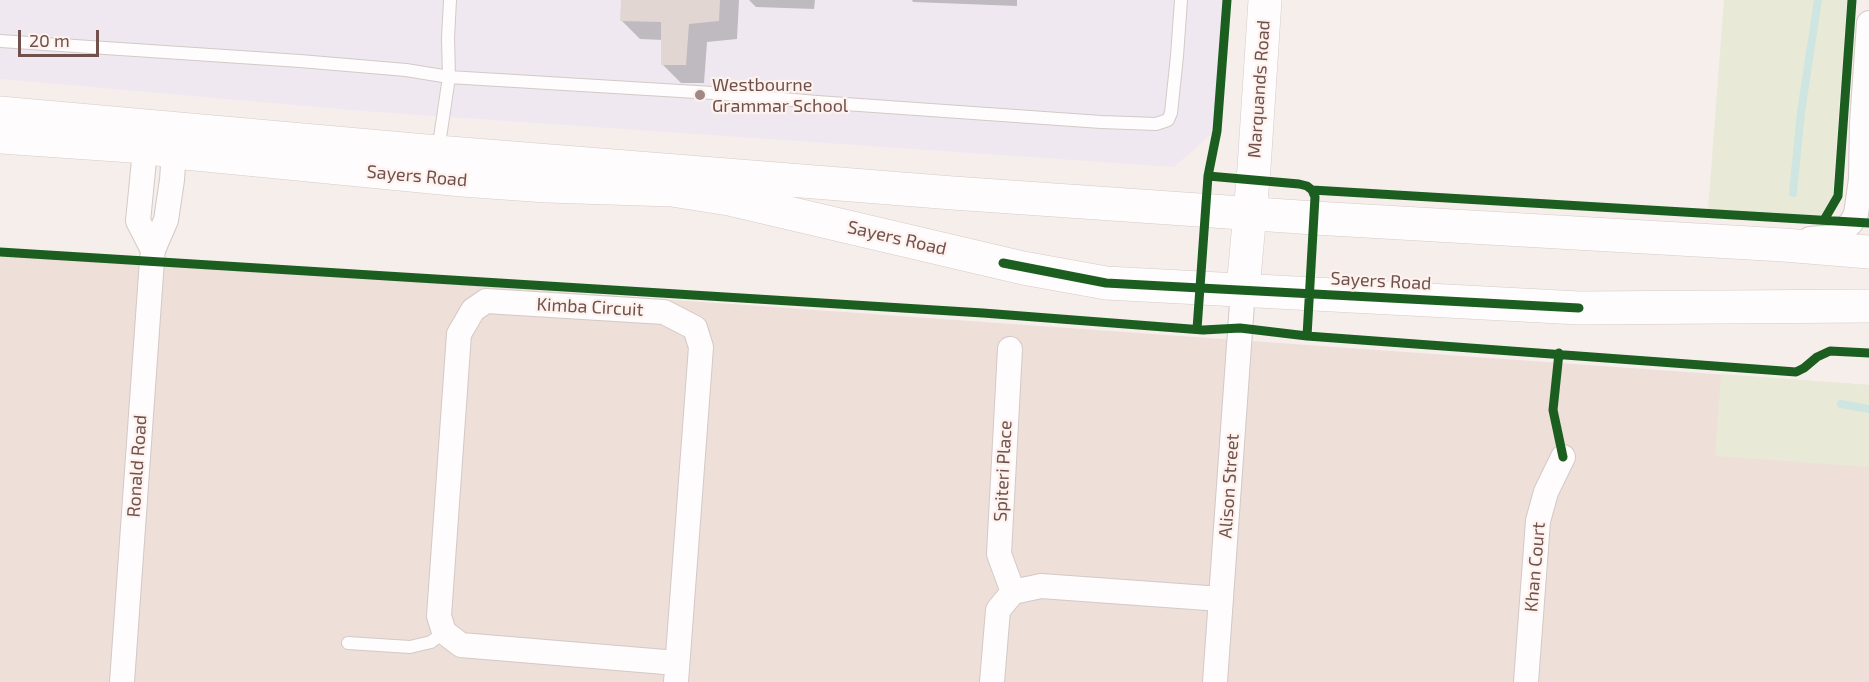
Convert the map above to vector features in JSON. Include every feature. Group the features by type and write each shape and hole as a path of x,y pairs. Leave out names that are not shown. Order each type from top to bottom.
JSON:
{"main road":[{"name":"Marquands Road","path":"1243,289 1265,0"},
{"name":"Sayers Road","path":"0,113 462,180 547,186 672,190 729,199 1004,263 1096,281 1579,308 1869,306"},
{"name":"Sayers Road","path":"0,137 161,138 437,152 953,193 1869,252"},
{"path":"437,152 452,166 621,180 672,190"}],"street":[{"path":"1784,245 1805,239 1835,237 1851,223 1857,208 1866,134 1869,23"},
{"name":"Ronald Road","path":"122,682 153,250 166,220 161,138"},
{"name":"Alison Street","path":"1215,682 1243,289"},
{"name":"Kimba Circuit","path":"486,301 664,312 695,328 701,347 677,673 461,645 444,632 439,616 459,334 473,310 486,301"},
{"name":"Spiteri Place","path":"1010,349 999,554 1014,592"},
{"name":"Khan Court","path":"1526,682 1538,521 1546,492 1563,457"},
{"path":"992,682 998,610 1014,592 1041,586 1221,599"}],"lane":[{"path":"437,152 449,76 450,0"},
{"path":"0,41 300,61 449,76 713,93 1090,122 1156,124 1168,120 1171,113 1178,56 1181,0"},
{"path":"348,643 410,647 431,642 444,632"}],"shaded area":[{"name":"Westbourne Grammar School","path":"0,0 1225,0 1216,130 1174,167 362,111 0,79"},
{"path":"0,252 1869,385 1869,682 0,682"}],"green space":[{"path":"1724,0 1847,0 1831,218 1824,220 1708,210"},
{"path":"1721,374 1869,385 1869,467 1715,456"}],"building":[{"path":"621,0 720,0 719,21 689,24 686,65 661,65 661,22 620,21"}],"waterway":[{"path":"1793,193 1801,112 1818,0"},
{"path":"1841,404 1869,409"}],"cycle path":[{"path":"1197,329 1208,176 1217,131 1227,0"},
{"path":"1824,220 1838,196 1852,0"},
{"path":"1208,176 1299,184 1312,190 1315,197 1307,336"},
{"path":"1312,190 1869,223"},
{"path":"0,252 983,313 1203,330 1240,328 1307,336 1796,372 1830,351 1869,353"},
{"path":"1003,263 1106,283 1579,308"},
{"path":"1559,353 1553,410 1563,457"}],"place":[{"name":"Westbourne Grammar School","path":"700,95"}]}
